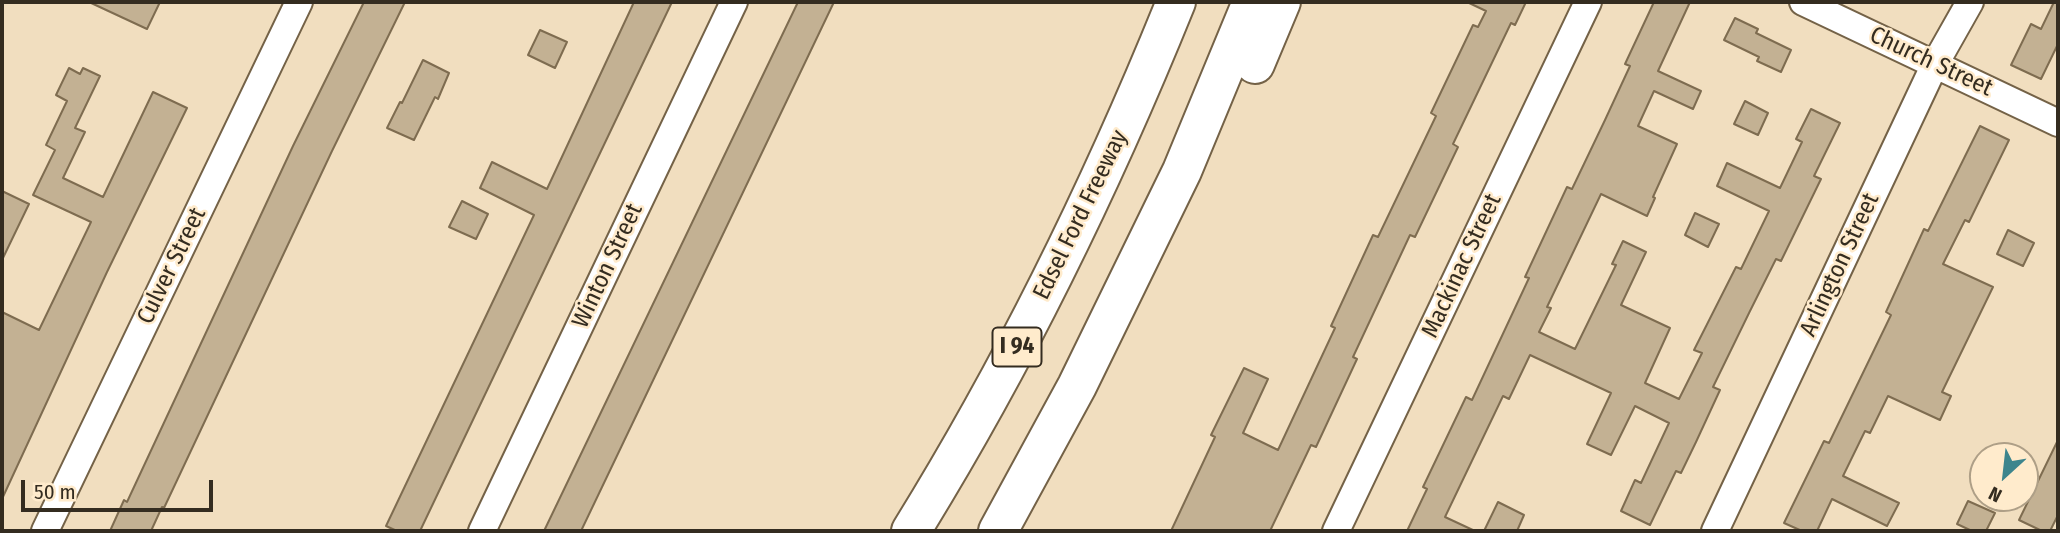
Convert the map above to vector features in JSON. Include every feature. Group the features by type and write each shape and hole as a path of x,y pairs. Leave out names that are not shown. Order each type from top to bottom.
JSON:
{"highway":[{"path":"1110,157 1155,2"},
{"name":"Edsel Ford Freeway","path":"911,531 955,461 1015,350 1110,157 1177,2"},
{"path":"998,531 1077,386 1182,171 1252,2"},
{"path":"1077,386 1151,285 1209,172 1281,2"}],"street":[{"name":"Culver Street","path":"46,531 299,2"},
{"name":"Winton Street","path":"482,531 734,2"},
{"name":"Mackinac Street","path":"1336,531 1588,2"},
{"name":"Church Street","path":"1803,2 2058,123"},
{"name":"Arlington Street","path":"1715,531 1935,64 1970,2"}],"building":[{"path":"89,2 160,2 147,29"},
{"path":"364,2 405,2 164,508 162,507 151,531 110,531 124,500 127,502 293,146"},
{"path":"634,2 672,2 420,531 397,531 386,526 534,215 480,188 492,162 547,189"},
{"path":"798,2 834,2 581,531 544,531"},
{"path":"1467,2 1526,2 1515,25 1511,23 1453,144 1458,147 1415,237 1410,235 1353,357 1357,359 1316,447 1311,445 1270,531 1171,531 1215,437 1211,435 1244,368 1268,379 1243,433 1278,450 1335,328 1331,326 1373,235 1378,237 1436,116 1431,113 1473,25 1478,27 1486,11"},
{"path":"1654,2 1690,2 1658,71 1701,91 1693,109 1654,91 1638,126 1677,144 1647,216 1601,194 1547,307 1551,308 1539,332 1575,349 1616,265 1612,264 1623,241 1646,252 1621,305 1670,328 1645,383 1679,399 1702,353 1694,350 1736,267 1741,269 1769,211 1717,186 1727,163 1780,188 1802,142 1796,139 1811,109 1840,123 1814,176 1821,179 1781,261 1776,259 1750,311 1713,387 1720,390 1696,442 1681,473 1676,471 1650,525 1621,511 1635,480 1641,483 1669,423 1635,406 1611,455 1587,444 1611,393 1530,355 1509,399 1503,396 1445,517 1475,531 1407,531 1427,489 1423,487 1466,397 1472,400 1529,278 1525,277 1567,187 1572,189 1605,120 1630,66 1625,64"},
{"path":"2054,2 2058,2 2058,44 2041,79 2011,65 2031,24 2041,29"},
{"path":"1735,18 1758,29 1756,33 1791,50 1781,72 1757,61 1759,57 1724,40"},
{"path":"540,30 567,42 555,68 528,55"},
{"path":"423,60 449,73 438,99 435,97 414,140 387,128"},
{"path":"69,68 80,74 83,68 100,76 75,128 85,132 63,178 103,197 153,92 187,108 107,272 2,499 2,312 39,330 91,222 33,195 55,150 46,145 67,101 56,95"},
{"path":"1745,101 1768,113 1758,135 1734,124"},
{"path":"1980,126 2009,140 1969,222 1965,220 1943,264 1993,287 1942,392 1951,396 1940,420 1888,396 1870,433 1865,431 1843,476 1899,503 1887,526 1832,499 1817,531 1802,531 1784,523 1824,441 1829,443 1891,315 1886,312 1924,229 1928,231"},
{"path":"2,191 29,204 2,260"},
{"path":"462,201 488,214 476,239 449,227"},
{"path":"1695,213 1719,224 1708,247 1685,235"},
{"path":"2008,230 2034,243 2023,266 1997,254"},
{"path":"2058,440 2058,515 2050,531 2042,531 2019,520 2023,512 2039,512 2039,479"},
{"path":"1968,501 1969,512 1995,513 1986,531 1972,531 1957,524"},
{"path":"1498,502 1524,515 1517,531 1484,531"}]}
